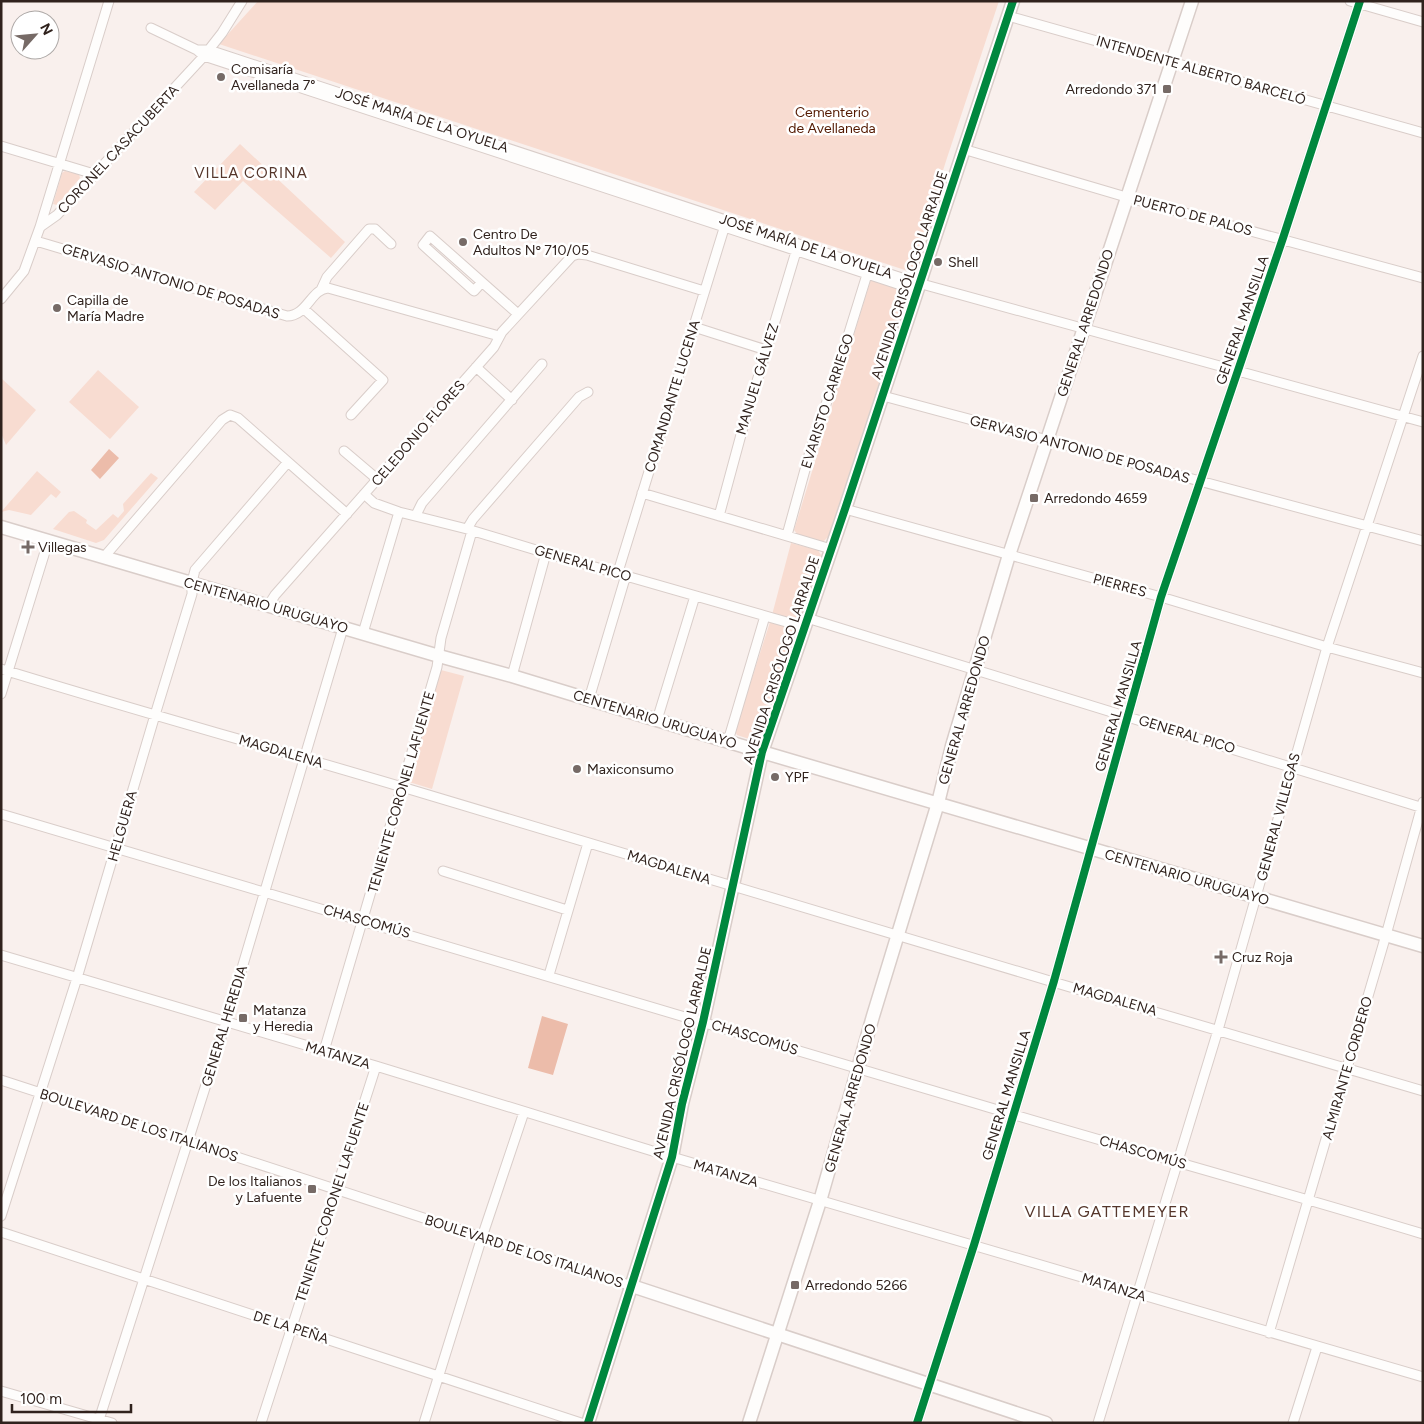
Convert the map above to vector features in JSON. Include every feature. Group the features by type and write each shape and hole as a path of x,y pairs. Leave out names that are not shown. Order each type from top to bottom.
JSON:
{"street":[{"path":"1,299 24,271 36,241 109,1"},
{"name":"CORONEL CASACUBERTA","path":"40,227 57,215 222,33 242,1"},
{"name":"AVENIDA CRISÓLOGO LARRALDE","path":"588,1423 672,1157 682,1104 703,1022 762,752 883,396 917,286 1013,1"},
{"name":"GENERAL ARREDONDO","path":"749,1423 820,1201 1009,555 1192,1"},
{"path":"1356,2 1423,22"},
{"name":"GENERAL MANSILLA","path":"917,1423 974,1245 1054,981 1161,596 1283,238 1356,2"},
{"name":"INTENDENTE ALBERTO BARCELÓ","path":"1008,16 1423,133"},
{"name":"JOSÉ MARÍA DE LA OYUELA","path":"151,28 203,52 917,286 1084,329 1423,422"},
{"path":"1,146 94,174"},
{"name":"PUERTO DE PALOS","path":"963,149 1126,197 1283,238 1423,278"},
{"name":"COMANDANTE LUCENA","path":"589,699 642,493 726,223"},
{"path":"351,415 384,380 304,309 321,290 327,277 369,229 375,229 391,244"},
{"path":"482,282 474,291 423,245 430,236 482,282 518,314"},
{"name":"GERVASIO ANTONIO DE POSADAS","path":"36,241 287,316 298,314 304,309"},
{"name":"MANUEL GÁLVEZ","path":"719,516 742,431 798,247"},
{"name":"CELEDONIO FLORES","path":"268,606 275,595 494,347 499,336 567,260 578,254 587,255 704,291"},
{"name":"EVARISTO CARRIEGO","path":"787,535 811,448 835,378 868,270"},
{"path":"321,290 335,289 499,336"},
{"path":"694,327 766,350"},
{"name":"GENERAL VILLEGAS","path":"1098,1423 1218,1030 1327,647 1423,356"},
{"path":"416,515 422,503 542,364"},
{"path":"476,367 512,400"},
{"name":"TENIENTE CORONEL LAFUENTE","path":"324,1051 437,667 441,638 473,519 579,398 588,392"},
{"name":"GERVASIO ANTONIO DE POSADAS","path":"883,396 1423,541"},
{"path":"104,558 222,420 230,415 238,418 347,514"},
{"path":"344,451 377,479"},
{"name":"HELGUERA","path":"1,1216 77,978 192,594 195,570 288,462"},
{"path":"642,493 831,549"},
{"name":"GENERAL PICO","path":"364,494 374,503 399,512 470,530 765,616 806,622 975,669 1422,806"},
{"name":"PIERRES","path":"845,509 1161,596 1327,647 1423,673"},
{"path":"364,633 399,512"},
{"name":"CENTENARIO URUGUAYO","path":"1,527 512,676 762,752 1423,946"},
{"path":"1,694 4,670 48,542"},
{"path":"512,676 546,553"},
{"path":"657,720 695,596"},
{"path":"728,741 765,616"},
{"name":"GENERAL HEREDIA","path":"99,1421 226,1022 343,628"},
{"name":"MAGDALENA","path":"4,670 403,787 897,937 1054,981 1423,1091"},
{"name":"ALMIRANTE CORDERO","path":"1269,1333 1422,806"},
{"name":"CHASCOMÚS","path":"1,814 1423,1234"},
{"path":"549,975 588,843"},
{"path":"443,872 567,910"},
{"name":"MATANZA","path":"1,955 376,1066 820,1201 1423,1377"},
{"name":"TENIENTE CORONEL LAFUENTE","path":"260,1423 376,1066"},
{"name":"BOULEVARD DE LOS ITALIANOS","path":"1,1080 1046,1423"},
{"path":"424,1423 482,1237 524,1112"},
{"name":"DE LA PEÑA","path":"1,1232 581,1423"},
{"path":"1295,1422 1317,1347"},
{"path":"1,1391 99,1421 112,1423"}],"green space":[{"name":"Cementerio de Avellaneda","path":"258,1 999,1 911,272 219,44"},
{"path":"240,144 345,242 331,258 243,181 215,210 194,192"},
{"path":"65,171 79,174 80,178 57,205 53,204 62,173"},
{"path":"871,279 908,291 908,295 828,537 821,541 798,535 794,530"},
{"path":"98,370 139,407 110,439 69,402"},
{"path":"1,378 36,410 6,445 1,433"},
{"path":"37,471 61,492 56,498 51,494 31,515 9,510 1,512"},
{"path":"151,473 158,478 104,540 96,543 53,529 69,512 74,511 87,520 86,523 96,530 113,514 118,518 124,511 123,504"},
{"path":"791,543 818,550 821,555 801,616 796,619 772,615"},
{"path":"770,622 789,628 795,633 796,637 760,739 755,741 737,735 735,731"},
{"path":"441,670 464,676 432,789 409,782"}],"shaded area":[{"path":"109,449 119,458 100,479 91,470"},
{"path":"542,1016 568,1024 553,1075 528,1068"}],"cycle path":[{"path":"588,1423 672,1157 682,1104 703,1022 762,752 845,509 1013,1"},
{"path":"917,1423 974,1245 1054,981 1161,597 1283,238 1360,1"}],"place":[{"name":"Comisaría Avellaneda 7°","path":"221,77"},
{"name":"Arredondo 371","path":"1167,89"},
{"name":"Centro De Adultos Nº 710/05","path":"463,242"},
{"name":"Shell","path":"938,262"},
{"name":"Capilla de María Madre","path":"57,308"},
{"name":"Arredondo 4659","path":"1034,498"},
{"name":"Villegas","path":"28,547"},
{"name":"Maxiconsumo","path":"577,769"},
{"name":"YPF","path":"775,777"},
{"name":"Cruz Roja","path":"1221,957"},
{"name":"Matanza y Heredia","path":"243,1018"},
{"name":"De los Italianos y Lafuente","path":"312,1189"},
{"name":"Arredondo 5266","path":"795,1285"}],"district":[{"name":"VILLA CORINA","path":"251,173"},
{"name":"VILLA GATTEMEYER","path":"1107,1211"}]}
